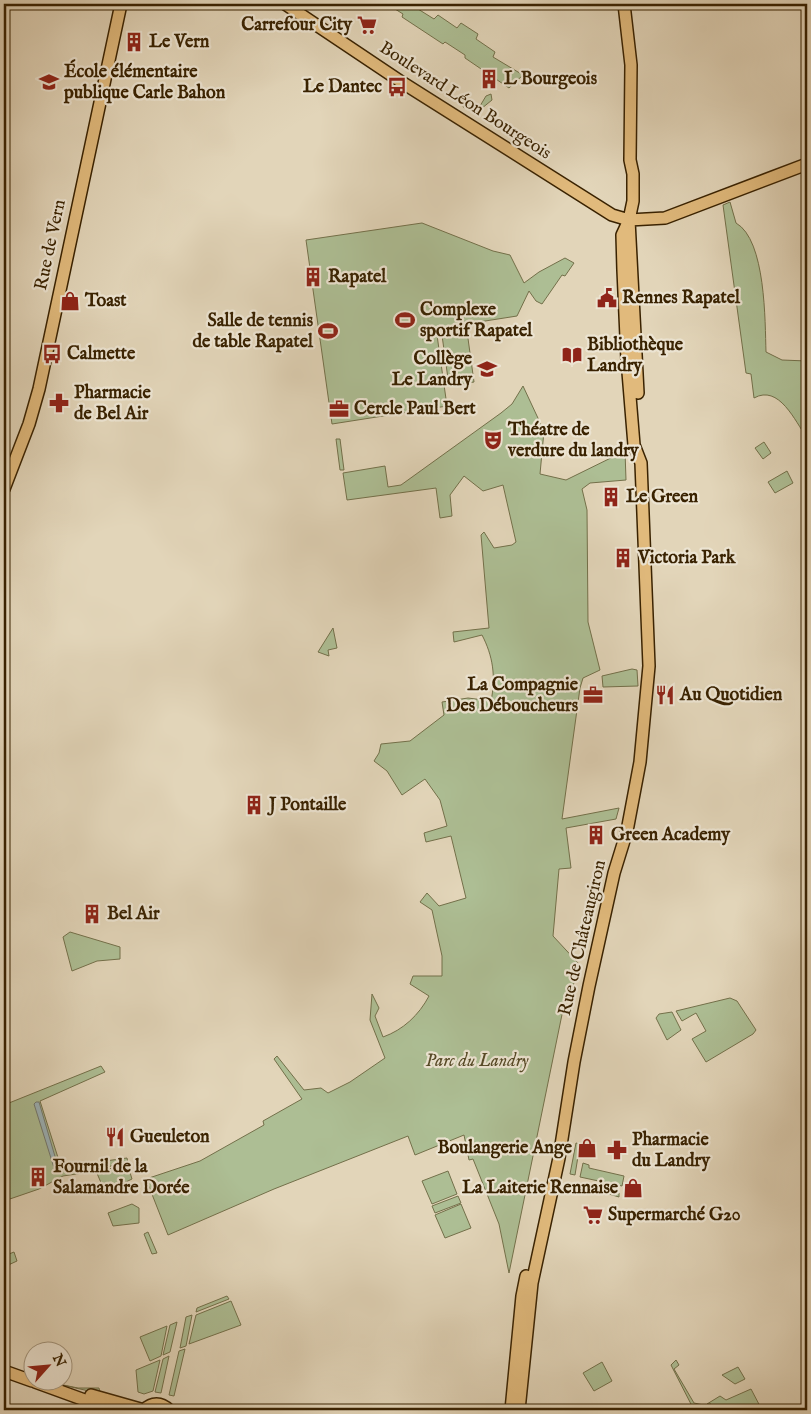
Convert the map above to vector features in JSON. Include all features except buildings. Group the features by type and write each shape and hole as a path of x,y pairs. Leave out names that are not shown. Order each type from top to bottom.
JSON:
{"main road":[{"name":"Rue de Vern","path":"4,489 30,424 36,400 121,4"},
{"name":"Boulevard Léon Bourgeois","path":"285,4 402,83 587,200 612,215 629,220"},
{"name":"Rue de Châteaugiron","path":"520,1410 530,1298 559,1158 565,1124 564,1117 589,986 636,789 647,679 648,642 641,463 634,445 626,360 622,235 629,220 626,202 630,160 630,58 624,4"},
{"path":"629,220 665,218 807,164"},
{"name":"Rue de Châteaugiron","path":"511,1410 522,1296 560,1123 564,1117"},
{"path":"4,1372 22,1377"},
{"path":"66,1392 112,1410"},
{"path":"69,1393 85,1394 144,1410 151,1405 158,1404 169,1410"}],"green space":[{"path":"387,4 410,4 434,19 438,15 457,28 461,23 478,34 476,39 495,52 493,57 523,75 509,88 465,58 465,55 445,42 443,44 402,17 403,14"},
{"path":"491,94 492,100 476,113 463,107 468,99 480,106 486,96"},
{"path":"730,202 736,223 746,232 758,263 764,302 766,352 782,360 807,361 807,438 792,414 779,400 763,395 754,398 751,374 746,373 723,205"},
{"name":"Complexe sportif Rapatel","path":"422,223 493,251 510,255 524,283 539,272 565,258 574,263 565,276 562,275 542,304 536,301 529,291 517,316 466,324 474,382 449,386 441,328 436,328 447,406 332,424 306,240"},
{"name":"Parc du Landry","path":"523,386 544,431 540,474 566,480 625,451 626,480 590,483 582,489 587,510 588,622 600,670 583,678 580,688 562,819 619,808 616,819 566,828 571,868 559,869 553,936 579,964 571,994 566,995 509,1273 499,1224 473,1159 469,1160 464,1135 415,1155 408,1136 274,1189 168,1235 146,1179 200,1161 264,1125 263,1121 302,1099 274,1059 277,1056 304,1090 321,1088 328,1093 350,1082 385,1058 370,1020 372,994 379,1008 375,1016 383,1037 410,1021 429,996 410,984 413,976 442,976 442,956 432,910 420,902 427,893 439,906 466,898 451,836 426,842 424,833 447,826 440,800 425,779 402,795 387,771 374,761 379,753 381,744 410,741 444,715 442,702 468,698 491,701 493,675 491,659 482,635 454,642 453,632 489,628 481,535 484,532 494,548 512,545 516,542 503,485 483,491 464,476 450,495 452,516 440,518 436,488 347,500 343,473 385,466 388,487 401,485 501,413 512,404"},
{"path":"336,439 340,439 344,470 340,470"},
{"path":"764,442 771,453 763,459 755,448"},
{"path":"787,471 793,483 775,493 768,482"},
{"path":"333,628 337,648 328,650 329,656 318,652"},
{"path":"632,669 637,670 638,686 603,687 602,676"},
{"path":"70,932 120,947 120,959 97,961 72,971 63,937"},
{"path":"730,998 737,1001 756,1030 753,1034 706,1062 692,1039 706,1031 696,1013 682,1021 676,1011"},
{"path":"672,1012 681,1030 667,1040 656,1018 659,1014"},
{"path":"101,1066 105,1072 40,1101 61,1167 127,1158 128,1163 100,1168 101,1170 128,1166 132,1179 105,1192 96,1171 63,1176 39,1189 4,1201 4,1105"},
{"path":"576,1143 580,1144 575,1175 570,1174"},
{"path":"583,1163 589,1165 589,1168 624,1176 622,1186 580,1177"},
{"path":"448,1171 457,1194 432,1204 422,1181"},
{"path":"580,1183 619,1193 619,1197 579,1185"},
{"path":"458,1196 461,1203 435,1213 432,1206"},
{"path":"132,1204 139,1208 139,1223 113,1226 108,1213"},
{"path":"461,1204 471,1228 445,1238 435,1215"},
{"path":"148,1232 157,1253 152,1254 144,1234"},
{"path":"14,1252 17,1261 4,1267 4,1256"},
{"path":"227,1296 229,1299 196,1312 197,1308"},
{"path":"231,1301 241,1325 189,1344 196,1315"},
{"path":"192,1315 186,1346 180,1348 186,1317"},
{"path":"177,1322 170,1352 163,1355 170,1325"},
{"path":"167,1326 161,1356 150,1361 140,1337"},
{"path":"185,1349 174,1396 169,1395 179,1351"},
{"path":"169,1356 161,1393 155,1392 163,1359"},
{"path":"160,1360 153,1391 144,1394 138,1392 136,1370"},
{"path":"676,1360 679,1365 674,1369 694,1403 708,1406 711,1404 707,1404 720,1396 726,1400 751,1389 762,1410 694,1410 671,1365"},
{"path":"602,1362 612,1381 594,1391 583,1373"},
{"path":"738,1367 745,1379 735,1384 722,1375"},
{"path":"72,1387 99,1388 100,1392 129,1400"}],"water":[{"path":"39,1102 59,1170 57,1171 55,1171 34,1104"}],"place":[{"name":"Carrefour City","path":"367,25"},
{"name":"Le Vern","path":"134,42"},
{"name":"L Bourgeois","path":"489,79"},
{"name":"École élémentaire publique Carle Bahon","path":"49,82"},
{"name":"Le Dantec","path":"397,87"},
{"name":"Rapatel","path":"313,277"},
{"name":"Rennes Rapatel","path":"607,298"},
{"name":"Toast","path":"70,301"},
{"name":"Complexe sportif Rapatel","path":"405,320"},
{"name":"Salle de tennis de table Rapatel","path":"328,331"},
{"name":"Calmette","path":"52,354"},
{"name":"Bibliothèque Landry","path":"572,355"},
{"name":"Collège Le Landry","path":"487,369"},
{"name":"Pharmacie de Bel Air","path":"59,403"},
{"name":"Cercle Paul Bert","path":"339,409"},
{"name":"Théatre de verdure du landry","path":"493,440"},
{"name":"Le Green","path":"611,497"},
{"name":"Victoria Park","path":"623,558"},
{"name":"La Compagnie Des Déboucheurs","path":"593,695"},
{"name":"Au Quotidien","path":"665,695"},
{"name":"J Pontaille","path":"254,805"},
{"name":"Green Academy","path":"596,835"},
{"name":"Bel Air","path":"92,914"},
{"name":"Gueuleton","path":"115,1137"},
{"name":"Boulangerie Ange","path":"587,1148"},
{"name":"Pharmacie du Landry","path":"617,1150"},
{"name":"Fournil de la Salamandre Dorée","path":"38,1177"},
{"name":"La Laiterie Rennaise","path":"633,1188"},
{"name":"Supermarché G20","path":"593,1215"}]}
